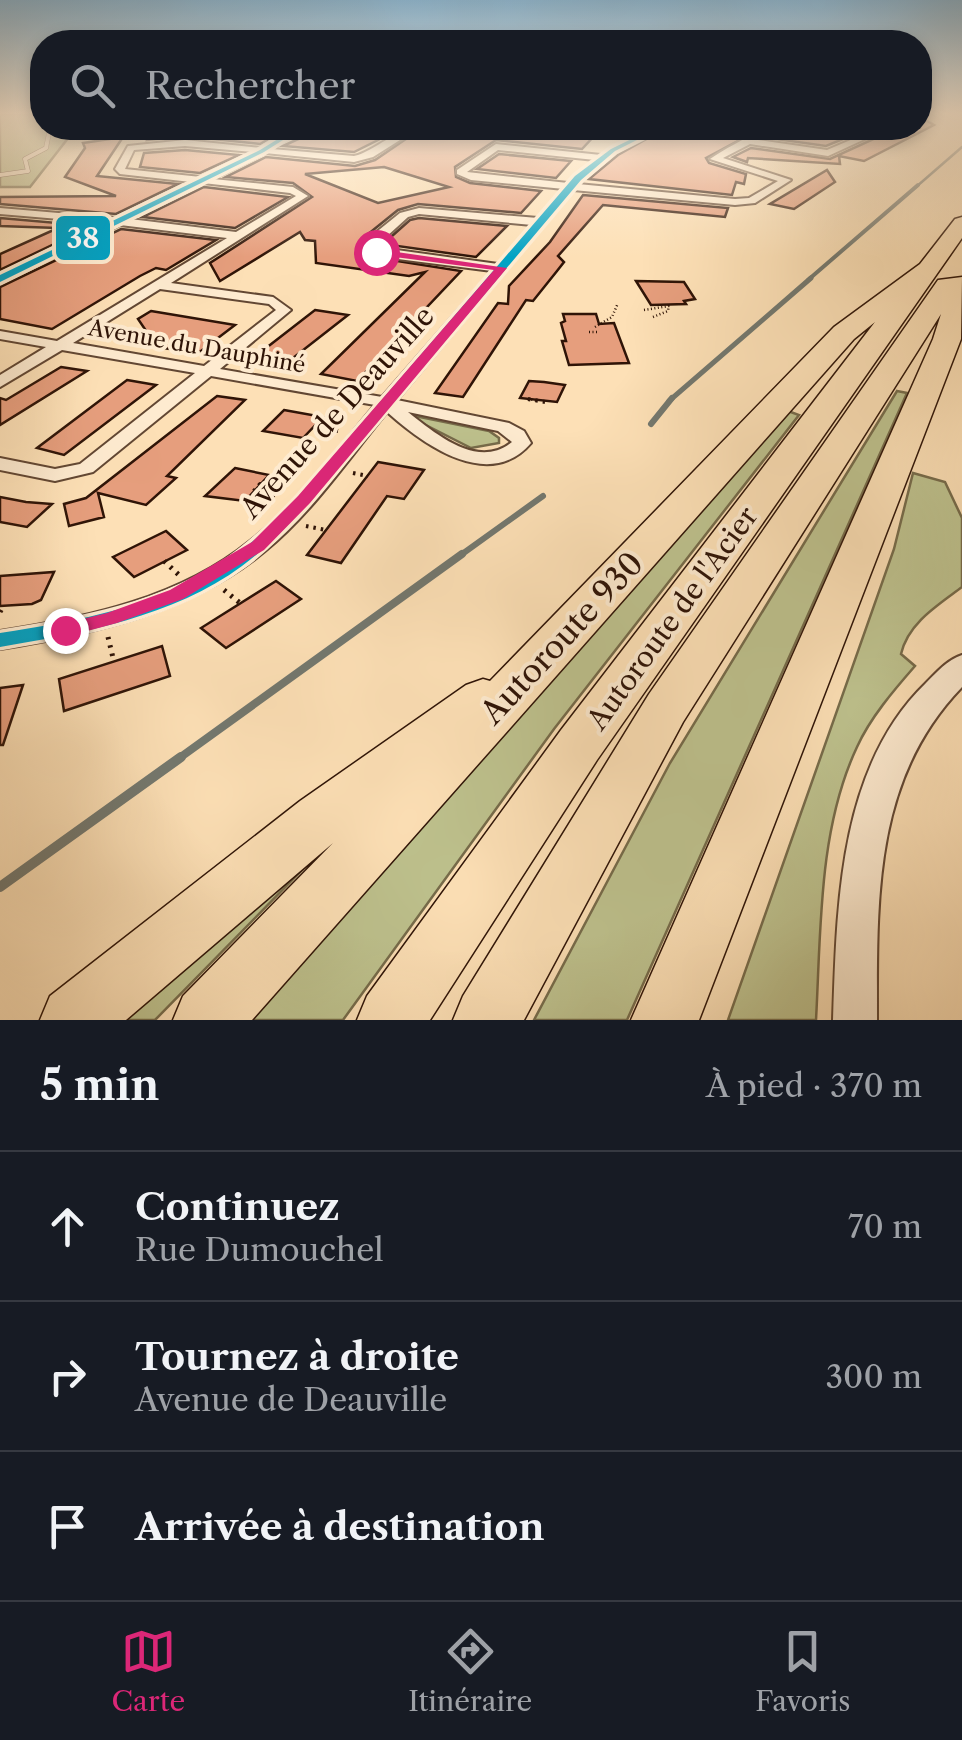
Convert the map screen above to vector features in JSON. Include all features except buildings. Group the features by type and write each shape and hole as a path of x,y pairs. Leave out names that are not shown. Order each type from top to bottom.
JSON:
{"highway":[{"name":"Autoroute de l'Acier","path":"487,1020 658,721 951,272 962,223"},
{"name":"Autoroute de l'Acier","path":"391,1020 570,758 951,272"},
{"name":"Autoroute 930","path":"207,1020 844,333 951,272"},
{"path":"665,1020 947,340 951,272"},
{"path":"74,1020 320,819 561,640"}],"street":[{"path":"0,382 303,194 131,174 120,169 124,162"},
{"path":"0,279 240,162"},
{"path":"475,162 460,172 466,176 734,202 751,201 786,180 717,162"},
{"name":"Avenue de Deauville","path":"0,640 65,630 134,611 230,566 284,521 570,187 598,162"},
{"path":"502,268 382,253 370,249 368,244 404,215 419,210 540,222"},
{"path":"0,211 238,236"},
{"path":"0,464 55,475 86,468 279,316 283,306 158,285"},
{"name":"Avenue du Dauphiné","path":"0,335 387,402 503,427 518,434 522,444 500,458 468,456 420,428 387,402"},
{"path":"855,1020 858,892 872,810 902,737 928,701 962,667"}],"lane":[{"path":"0,175 28,170 27,162"}],"path":[{"path":"589,332 612,318 618,303"},
{"path":"644,310 669,305 668,311 653,317"},
{"path":"528,399 545,402"},
{"path":"314,427 347,433"},
{"path":"164,561 184,580"}],"green space":[{"path":"0,162 50,162 30,187 0,187"},
{"path":"897,391 907,393 627,1020 534,1020 670,763"},
{"path":"788,411 799,415 554,729 343,1020 241,1020"},
{"path":"412,418 489,431 499,438 499,443 471,448"},
{"path":"913,473 945,482 962,518 962,587 910,633 901,654 915,666 869,725 844,779 828,846 816,1020 728,1020 894,549"},
{"path":"306,866 155,1020 105,1020"}],"waterway":[{"path":"916,187 945,162"},
{"path":"808,280 918,185"},
{"path":"671,399 811,278"},
{"path":"651,424 671,399"},
{"path":"458,557 543,496"},
{"path":"178,759 462,554"},
{"path":"0,887 181,757"}],"transit line":[{"name":"38","path":"0,279 240,162"},
{"name":"38","path":"0,640 137,610 203,582 260,544 304,499 578,178 598,162"}],"route":[{"path":"65,630 111,619 176,594 214,576 258,546 304,500 502,268 376,252"}]}
